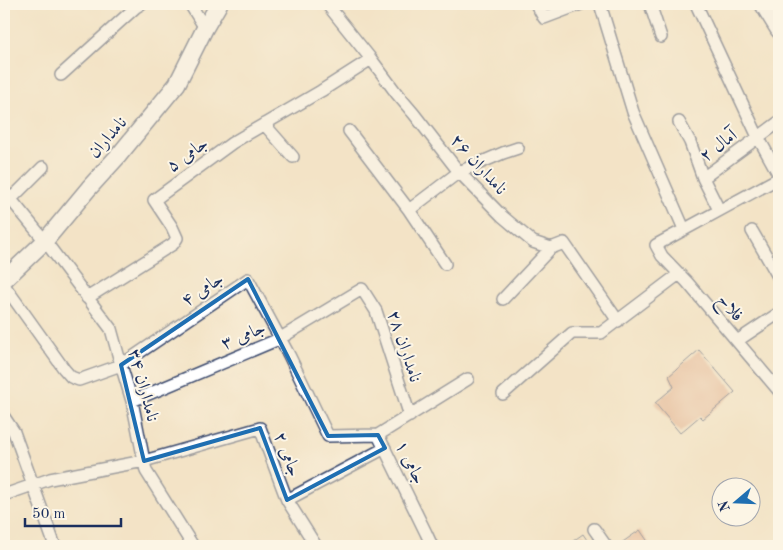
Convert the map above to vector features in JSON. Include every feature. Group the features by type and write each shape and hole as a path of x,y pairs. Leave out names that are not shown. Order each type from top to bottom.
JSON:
{"street":[{"path":"61,75 136,6 141,4"},
{"path":"190,4 205,28"},
{"name":"نامداران","path":"4,280 45,241 177,84 219,4"},
{"name":"نامداران ۲۶","path":"327,4 458,172 502,216 533,242 551,248 564,243 618,321"},
{"path":"536,4 544,18 581,4"},
{"path":"600,4 633,112 684,229 779,177 758,137 696,4"},
{"path":"650,4 661,37"},
{"path":"763,4 779,30"},
{"name":"جامی ۵","path":"87,298 173,244 177,238 154,200 232,143 321,91 371,59"},
{"name":"آمال ۲","path":"679,122 690,142 704,178 779,122"},
{"path":"264,124 293,157"},
{"path":"349,131 409,210 445,264"},
{"path":"409,210 458,172 518,148"},
{"path":"7,195 43,167"},
{"path":"704,178 719,210"},
{"name":"نامداران ۳۴","path":"7,195 45,241 111,329 132,401 146,471 192,546"},
{"name":"فلاح","path":"684,229 656,245 662,256 779,391"},
{"path":"752,231 778,273"},
{"path":"503,300 551,248"},
{"path":"502,394 572,333 601,333 679,274"},
{"name":"جامی ۴","path":"121,365 248,279 279,338"},
{"path":"4,285 71,376 79,380 121,365"},
{"name":"جامی ۳","path":"132,401 279,338 362,289"},
{"name":"نامداران ۲۸","path":"362,289 376,311 410,416"},
{"path":"737,341 779,313"},
{"path":"279,338 328,436 378,436"},
{"name":"جامی ۱","path":"432,546 378,436 468,379"},
{"path":"4,417 14,432 55,546"},
{"name":"جامی ۲","path":"144,462 260,428 287,500 385,448"},
{"path":"4,495 50,480 144,462"},
{"path":"287,500 316,546"},
{"path":"594,529 606,546"}],"highlighted area":[{"path":"248,279 328,436 378,435 385,448 287,500 260,428 144,461 121,365"}],"building":[{"path":"699,350 735,392 703,419 700,416 680,433 655,403 674,387 669,376"},
{"path":"640,530 651,546 617,546"},
{"path":"583,534 591,546 566,546"}]}
